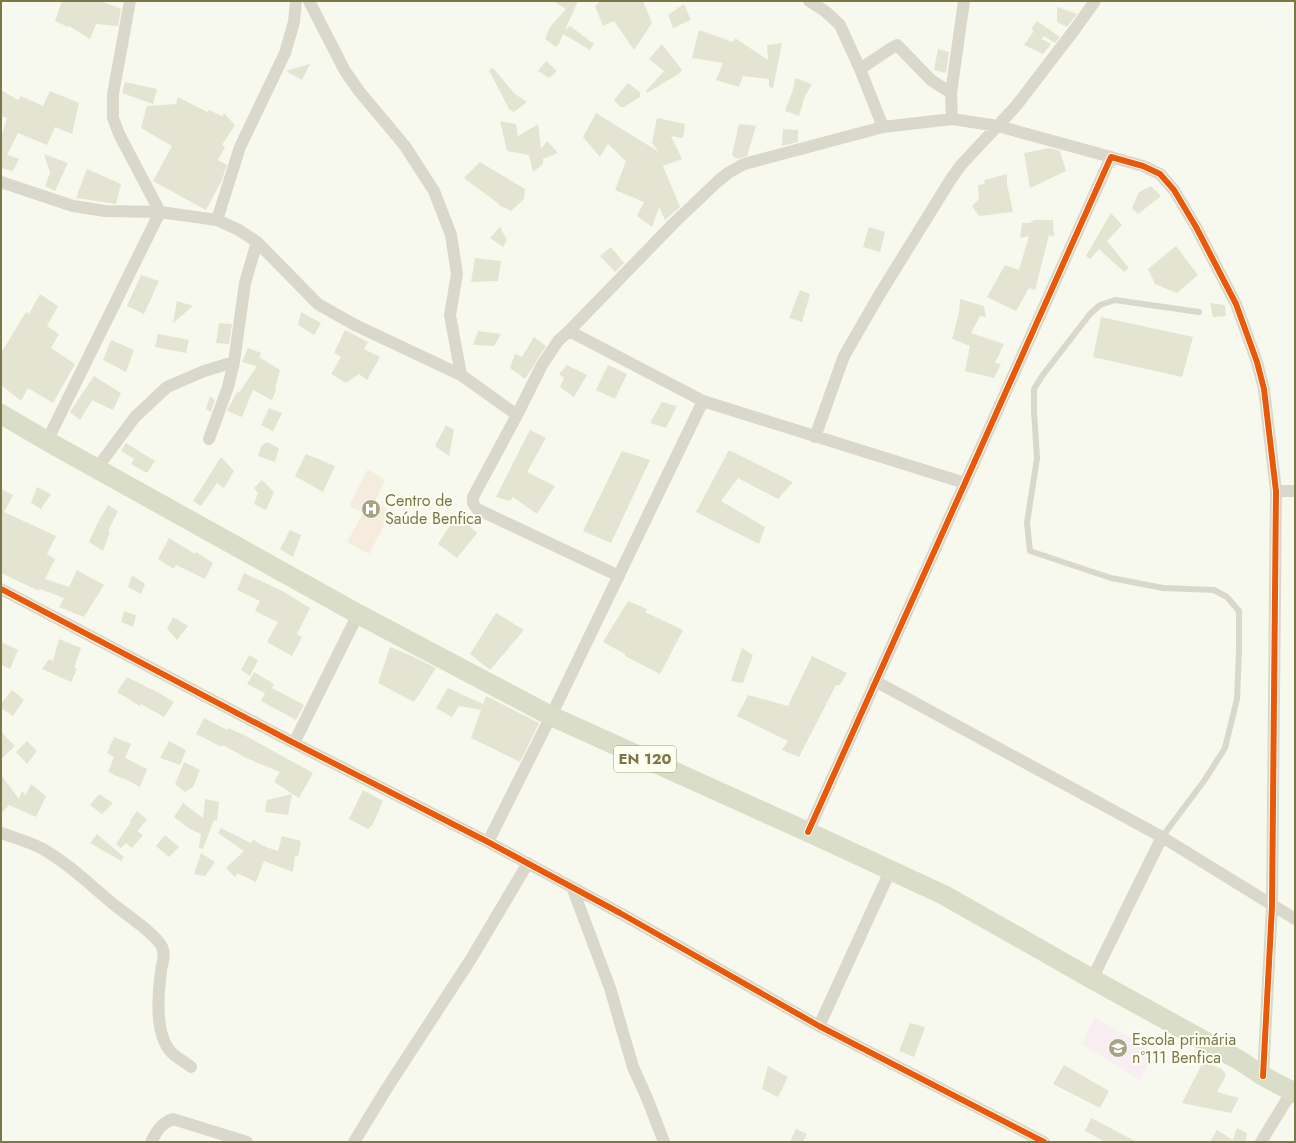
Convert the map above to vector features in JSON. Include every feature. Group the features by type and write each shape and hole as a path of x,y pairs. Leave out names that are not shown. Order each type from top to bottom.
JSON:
{"main road":[{"name":"EN 120","path":"1,414 358,614 551,716 808,832 951,899 1239,1060 1263,1076 1293,1092"}],"street":[{"path":"130,1 113,94 113,118 122,141 160,212"},
{"path":"217,220 240,146 284,53 294,22 296,1"},
{"path":"309,1 345,71 359,91 405,146 434,191 451,235 457,274 450,315 461,375"},
{"path":"809,1 828,6 840,25 860,69 883,127"},
{"path":"952,119 951,93 964,1"},
{"path":"814,437 844,356 877,298 951,179 961,165 1016,106 1095,1"},
{"path":"860,69 893,47 897,46 930,80 951,93"},
{"path":"619,576 477,509 473,504 473,497 518,415 542,365 558,341 674,223 728,173 744,164 883,127 952,119 998,126 1143,166 1160,174 1174,190 1196,227 1236,304 1257,362 1264,389 1276,491 1272,906 1263,1076"},
{"path":"808,832 1111,157"},
{"path":"1,182 73,206 105,211 160,212 217,220 238,230 257,242 318,304 355,325 461,375 518,415"},
{"path":"47,441 160,212"},
{"path":"209,439 228,387 234,362 243,297 257,242"},
{"path":"569,330 703,402 965,484"},
{"path":"97,468 135,417 168,387 204,371 234,362"},
{"path":"488,842 551,716 703,402"},
{"path":"1276,491 1295,491"},
{"path":"1,589 294,744 528,863 819,1026 1044,1142"},
{"path":"294,744 358,614"},
{"path":"875,681 1162,837 1295,919"},
{"path":"1,833 41,848 66,863 158,940 163,948 164,957 161,968 157,1001 164,1040 171,1052 191,1067"},
{"path":"1092,979 1162,837"},
{"path":"354,1142 387,1088 472,959 528,863"},
{"path":"819,1026 891,870"},
{"path":"572,887 610,988 633,1067 664,1142"},
{"path":"1261,1142 1293,1092"},
{"path":"152,1142 158,1128 166,1121 173,1119 247,1142"}],"lane":[{"path":"1162,837 1204,781 1225,748 1237,699 1239,611 1227,597 1214,590 1163,588 1110,578 1030,551 1027,523 1037,458 1034,389 1042,376 1085,320 1100,305 1115,300 1199,312"}],"shaded area":[{"name":"Centro de Saúde Benfica","path":"368,469 385,480 375,501 391,512 369,554 347,542 363,513 349,506"},
{"name":"Escola primária n°111 Benfica","path":"1095,1017 1155,1053 1140,1080 1081,1044"}],"building":[{"path":"62,1 101,1 121,9 118,26 96,24 90,39 69,26 68,27 55,21"},
{"path":"553,1 578,1 565,30 570,26 594,44 590,50 563,34 556,47 545,39 550,27 566,9"},
{"path":"600,1 643,1 652,23 634,50 614,21 603,26 595,6"},
{"path":"684,4 691,20 673,28 668,15"},
{"path":"1057,7 1077,14 1067,27 1057,22"},
{"path":"1037,21 1060,37 1055,43 1044,36 1042,39 1051,44 1043,54 1024,45 1034,31 1031,29"},
{"path":"699,30 733,42 735,38 768,60 767,45 782,43 773,88 769,87 769,79 743,76 739,87 716,80 723,63 692,58"},
{"path":"662,44 682,70 677,75 647,93 646,91 664,71 649,59"},
{"path":"938,49 949,52 946,73 934,70"},
{"path":"546,61 557,71 549,78 538,71"},
{"path":"310,64 302,80 286,71"},
{"path":"493,68 515,94 527,102 514,112 509,109 489,70"},
{"path":"795,78 812,84 805,96 799,116 785,111 793,90"},
{"path":"125,82 157,89 153,104 122,93"},
{"path":"628,83 640,92 640,97 624,107 620,107 614,100"},
{"path":"1,90 18,100 21,96 43,106 50,91 79,103 72,134 55,127 47,145 18,133 7,155 19,159 13,171 1,168 1,138 7,118 1,116"},
{"path":"178,97 207,112 209,110 222,116 224,113 235,125 222,145 225,147 218,160 227,165 221,182 206,210 153,181 172,146 141,128 147,106 176,104"},
{"path":"596,113 659,152 652,143 657,118 685,124 683,138 671,136 682,159 663,166 680,207 665,220 659,207 652,227 637,216 644,202 615,190 626,161 608,144 600,157 583,137"},
{"path":"500,121 516,124 518,136 538,124 541,149 547,141 558,153 543,159 543,164 533,172 529,155 507,151"},
{"path":"739,124 756,126 747,156 737,159 732,155"},
{"path":"783,129 798,130 798,142 782,146"},
{"path":"1050,148 1060,151 1066,171 1030,188 1024,153"},
{"path":"44,154 68,163 55,191 45,186 50,173"},
{"path":"480,162 525,189 524,199 511,211 499,205 464,178"},
{"path":"87,169 121,184 116,204 76,198"},
{"path":"1007,174 1007,184 1013,212 979,216 972,206 979,199 978,185 985,184 984,180"},
{"path":"1151,186 1161,196 1138,214 1132,208 1139,192"},
{"path":"1111,213 1122,225 1107,241 1129,268 1124,272 1099,249 1090,259 1086,256"},
{"path":"1034,220 1053,220 1054,236 1049,235 1035,290 1029,288 1016,311 987,297 1005,265 1019,270 1029,236 1020,238 1022,223 1030,223"},
{"path":"500,227 507,240 503,247 490,238"},
{"path":"869,227 885,232 880,252 863,247"},
{"path":"1176,246 1198,275 1177,293 1155,284 1148,269"},
{"path":"611,247 624,263 615,272 600,256"},
{"path":"475,258 501,261 498,281 471,282"},
{"path":"141,275 159,281 144,314 127,306"},
{"path":"800,290 810,294 802,322 789,318"},
{"path":"40,294 58,306 47,326 59,334 51,348 75,364 53,403 28,388 21,401 1,385 1,353 26,312 29,314"},
{"path":"960,299 984,306 986,317 980,316 971,333 1004,344 995,363 1001,364 994,378 965,371 970,346 952,339 959,313"},
{"path":"177,301 193,306 173,323"},
{"path":"1210,303 1225,305 1226,316 1213,317"},
{"path":"301,312 321,323 314,335 298,325"},
{"path":"1101,317 1193,337 1182,377 1093,357"},
{"path":"219,323 232,324 229,344 216,343"},
{"path":"345,330 368,342 364,349 380,357 367,380 359,374 346,383 331,374 341,357 334,353"},
{"path":"478,331 501,334 494,346 473,345"},
{"path":"158,334 189,340 186,353 155,347"},
{"path":"534,337 546,346 525,379 510,368 515,354 522,357"},
{"path":"111,340 134,350 126,372 103,360"},
{"path":"248,348 261,353 259,357 280,370 276,390 272,400 253,390 242,417 227,411 237,392 239,393 257,366 242,362"},
{"path":"567,365 587,375 574,397 560,387 564,378 559,374"},
{"path":"608,365 627,374 615,399 596,390"},
{"path":"94,376 121,393 113,410 92,400 80,420 70,412"},
{"path":"210,396 215,400 211,412 206,409"},
{"path":"662,402 677,406 666,428 650,423"},
{"path":"269,408 282,413 273,431 261,425"},
{"path":"446,425 454,430 449,456 435,446"},
{"path":"530,430 546,438 527,472 555,486 537,514 513,497 510,501 496,497"},
{"path":"267,442 279,448 275,462 258,456 262,445"},
{"path":"126,443 155,461 147,473 131,464 134,459 121,451"},
{"path":"729,450 793,482 778,499 738,478 721,501 765,527 759,544 696,512"},
{"path":"622,451 650,460 611,543 583,531"},
{"path":"306,454 335,466 323,492 295,476"},
{"path":"221,457 234,471 224,488 217,483 201,506 193,501"},
{"path":"262,480 274,492 266,510 254,504 258,493 254,488"},
{"path":"37,487 51,494 41,509 31,503"},
{"path":"1,489 13,495 4,512 56,536 47,554 55,559 45,579 69,587 77,570 104,585 84,617 59,607 64,598 40,589 39,591 1,573"},
{"path":"108,505 118,511 108,531 110,532 103,551 89,542"},
{"path":"457,514 477,533 457,558 438,544"},
{"path":"290,530 301,535 293,557 280,549"},
{"path":"169,538 213,563 205,579 176,565 174,569 158,559"},
{"path":"244,573 284,592 310,608 297,634 302,637 292,656 267,642 278,622 255,611 260,601 237,590"},
{"path":"132,575 145,584 141,594 128,587"},
{"path":"628,601 647,609 645,612 683,630 660,674 625,656 625,654 603,642"},
{"path":"124,611 136,615 133,627 121,622"},
{"path":"496,613 524,630 490,670 470,654"},
{"path":"173,617 188,626 177,640 167,629"},
{"path":"59,639 81,648 74,668 77,669 71,682 42,669 49,659 53,661"},
{"path":"1,642 18,650 10,669 1,665"},
{"path":"390,647 436,668 414,702 378,683"},
{"path":"742,648 753,655 743,683 731,681"},
{"path":"249,655 258,660 250,676 241,670"},
{"path":"812,656 847,673 840,685 836,685 799,757 782,750 788,741 737,716 748,695 788,706"},
{"path":"254,672 274,684 272,688 304,705 296,720 261,701 265,693 247,684"},
{"path":"127,677 174,702 164,717 141,704 140,706 117,692"},
{"path":"448,688 483,704 486,696 539,723 520,762 471,738 481,710 459,706 452,717 436,708"},
{"path":"12,690 24,700 13,716 1,708 1,704"},
{"path":"204,718 227,730 228,728 244,735 313,773 299,798 274,782 280,772 246,758 223,745 222,747 196,734"},
{"path":"1,732 15,746 1,759"},
{"path":"114,737 131,744 125,758 147,769 140,787 108,772 114,757 107,753"},
{"path":"27,741 37,751 27,764 16,752"},
{"path":"169,741 186,750 180,765 160,758"},
{"path":"184,762 200,770 193,787 185,792 175,784"},
{"path":"1,775 19,799 22,791 26,795 31,784 46,796 36,817 9,805 1,814"},
{"path":"363,790 383,801 373,824 368,829 349,819"},
{"path":"99,794 113,803 102,814 90,805"},
{"path":"292,794 288,815 265,812 267,800"},
{"path":"205,799 219,802 217,821 214,820 203,849 199,848 201,834 190,829 174,817 183,803 203,818"},
{"path":"137,811 147,820 137,831 143,835 132,848 126,843 121,848 116,844"},
{"path":"221,828 251,843 253,840 278,851 282,836 301,841 298,857 295,855 293,872 264,861 256,882 237,873 235,877 226,868 244,851 218,833"},
{"path":"97,834 124,857 121,861 90,843"},
{"path":"165,835 179,847 169,857 156,846"},
{"path":"201,853 215,862 205,876 194,874"},
{"path":"910,1023 925,1027 914,1057 899,1051"},
{"path":"1203,1062 1222,1069 1226,1075 1217,1092 1239,1098 1231,1113 1182,1103"},
{"path":"1064,1065 1109,1091 1100,1108 1053,1084"},
{"path":"768,1066 788,1077 778,1097 762,1089"},
{"path":"1091,1118 1137,1142 1105,1142 1085,1131"},
{"path":"1237,1128 1247,1133 1245,1142 1210,1142 1217,1130 1233,1140"},
{"path":"796,1129 807,1134 803,1142 790,1142"}],"cycle path":[{"path":"808,832 1111,157 1143,166 1160,174 1174,190 1196,227 1236,304 1257,362 1264,389 1276,491 1272,906 1263,1076"},
{"path":"1,589 294,743 488,842 620,913 819,1026 1044,1142"}],"place":[{"name":"Centro de Saúde Benfica","path":"371,509"},
{"name":"Escola primária n°111 Benfica","path":"1118,1048"}]}
